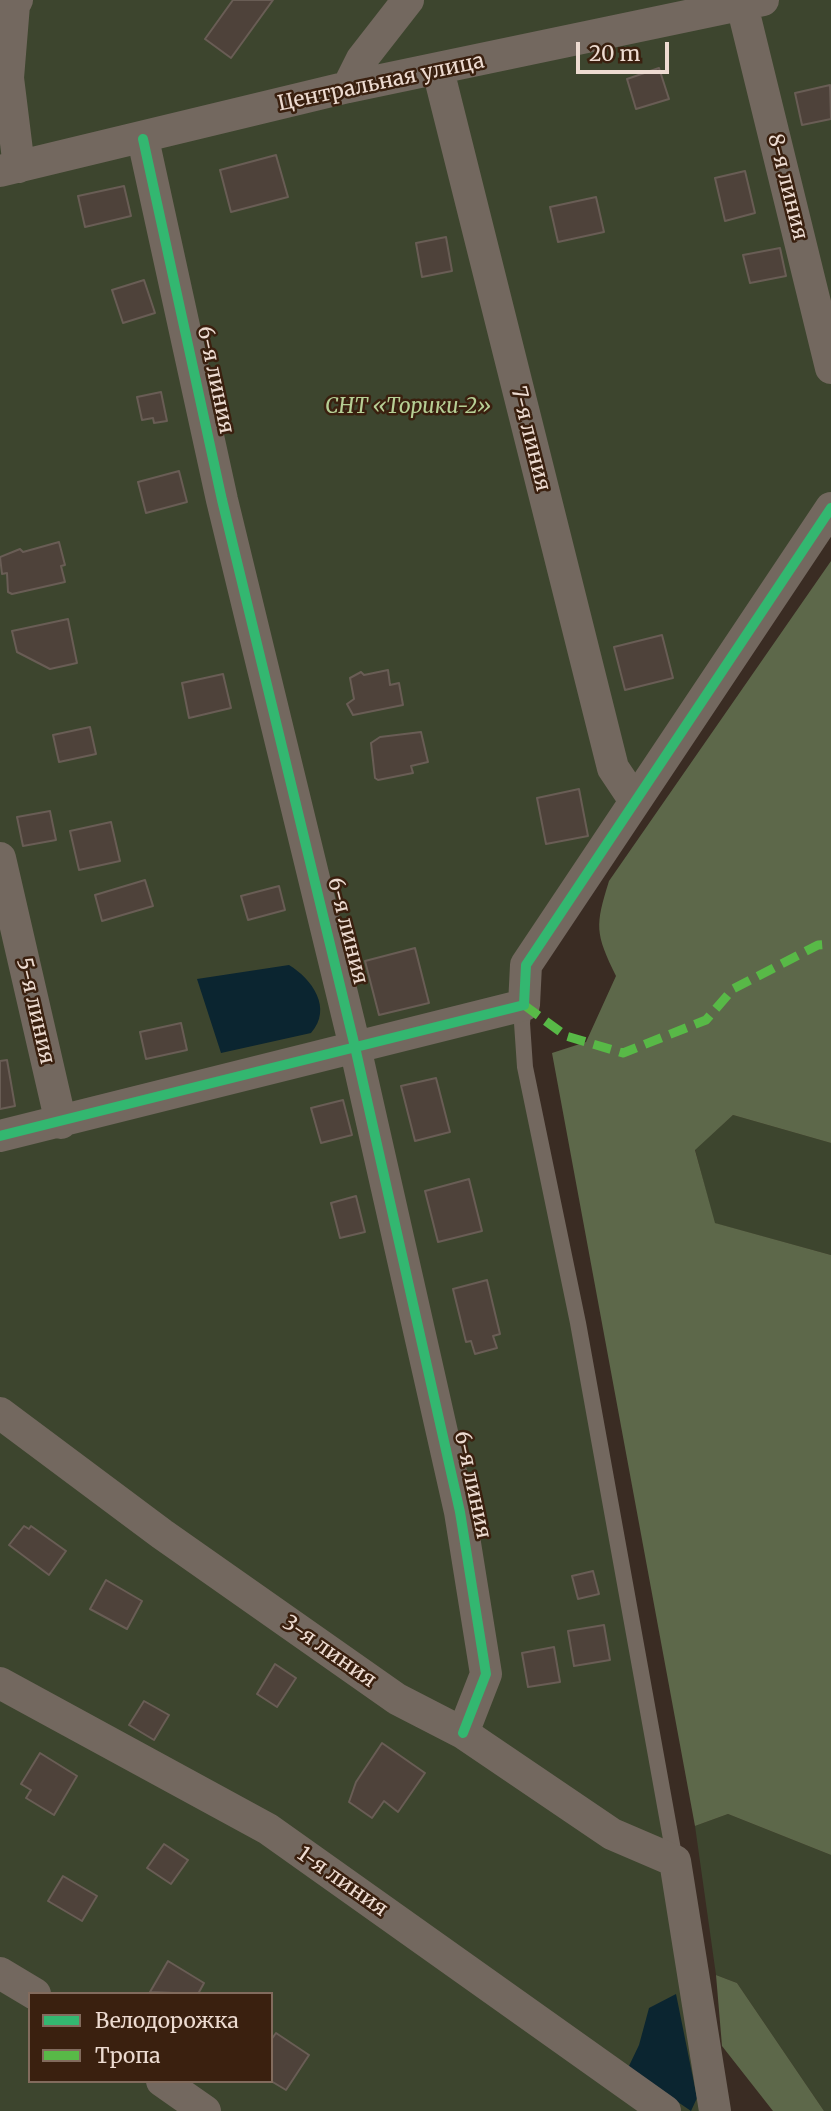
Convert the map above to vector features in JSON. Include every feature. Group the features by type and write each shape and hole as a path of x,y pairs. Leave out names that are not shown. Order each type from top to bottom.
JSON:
{"street":[{"path":"9,169 8,78 14,5 17,0"},
{"path":"348,87 362,59 408,0"},
{"name":"Центральная улица","path":"9,169 143,139 348,87 753,3"},
{"name":"8-я линия","path":"753,3 831,368"},
{"name":"7-я линия","path":"438,70 613,768 635,802"},
{"name":"6-я линия","path":"143,139 222,500 355,1046 460,1512 486,1674 463,1733"},
{"path":"0,1136 61,1123 524,1005 526,965 831,508"},
{"name":"5-я линия","path":"0,858 61,1123"},
{"name":"3-я линия","path":"0,1413 162,1534 397,1699 463,1733 612,1834 675,1861"},
{"name":"1-я линия","path":"0,1683 268,1829 665,2111"},
{"path":"675,1861 715,2111"},
{"path":"0,1973 31,1992"},
{"path":"165,2083 205,2111"}],"lane":[{"path":"524,1005 522,1023 525,1067 578,1323 675,1861"}],"green space":[{"name":"СНТ «Торики-2»","path":"0,0 831,0 831,508 526,965 522,1023 715,2111 0,2111"},
{"path":"831,561 831,1143 733,1115 695,1150 715,1223 831,1255 831,1855 728,1814 695,1826 552,1053 586,1042 616,976 604,949 599,929 601,909 609,881"},
{"path":"733,1115 831,1143 831,1255 714,1223 695,1149"},
{"path":"728,1814 831,1855 831,2111 824,2111 737,1983 716,1975 695,1826"},
{"path":"716,1975 737,1983 824,2111 773,2111 722,2046"}],"water":[{"path":"289,965 312,986 320,1004 320,1014 311,1033 221,1053 197,979"},
{"path":"676,1994 697,2098 691,2111 628,2068 639,2045 649,2008"}],"building":[{"path":"233,0 273,0 231,58 205,39"},
{"path":"659,68 669,99 636,109 627,79"},
{"path":"830,85 831,119 802,125 795,93"},
{"path":"276,155 288,197 231,212 220,170"},
{"path":"745,171 755,213 725,221 715,178"},
{"path":"124,186 131,216 85,227 78,196"},
{"path":"596,197 604,232 558,242 550,207"},
{"path":"446,237 452,271 422,277 416,243"},
{"path":"780,248 786,276 750,283 743,255"},
{"path":"144,280 155,313 123,323 112,290"},
{"path":"161,392 167,421 154,423 153,418 142,420 137,397"},
{"path":"179,471 187,502 146,513 138,482"},
{"path":"59,542 65,565 61,566 65,582 12,594 8,592 7,573 2,574 0,557 20,549 23,552"},
{"path":"68,619 77,663 50,669 17,652 12,631"},
{"path":"662,635 673,678 625,690 614,647"},
{"path":"388,670 390,685 399,683 403,705 353,715 347,704 354,699 350,678 361,672 364,675"},
{"path":"223,674 231,708 189,718 182,683"},
{"path":"90,727 96,754 59,762 53,735"},
{"path":"421,732 428,762 411,766 413,773 378,780 375,778 371,743 380,737"},
{"path":"579,789 588,836 546,844 537,798"},
{"path":"50,811 56,840 23,846 17,817"},
{"path":"111,822 120,861 79,870 70,831"},
{"path":"145,880 153,906 102,921 95,895"},
{"path":"279,886 285,910 248,920 241,896"},
{"path":"415,948 429,1003 379,1015 365,961"},
{"path":"181,1023 187,1050 146,1059 140,1032"},
{"path":"7,1060 15,1106 0,1109 0,1061"},
{"path":"436,1078 450,1132 415,1141 401,1086"},
{"path":"343,1100 352,1135 321,1143 311,1108"},
{"path":"469,1179 482,1231 438,1242 425,1191"},
{"path":"356,1196 365,1232 340,1238 331,1203"},
{"path":"487,1280 500,1334 493,1336 497,1348 475,1354 471,1341 466,1342 453,1289"},
{"path":"24,1526 29,1529 31,1526 66,1551 49,1575 9,1545"},
{"path":"593,1571 599,1594 578,1599 572,1576"},
{"path":"106,1580 142,1601 127,1629 90,1609"},
{"path":"604,1625 610,1660 574,1666 568,1631"},
{"path":"554,1647 560,1682 528,1687 522,1653"},
{"path":"275,1664 296,1678 277,1707 257,1694"},
{"path":"144,1701 169,1715 154,1740 129,1725"},
{"path":"382,1743 425,1773 398,1812 384,1801 372,1818 349,1802 356,1782"},
{"path":"40,1753 77,1776 54,1815 26,1798 31,1790 21,1784"},
{"path":"164,1844 188,1860 171,1884 147,1868"},
{"path":"63,1876 97,1896 82,1921 48,1901"},
{"path":"168,1961 204,1983 199,1992 150,1992"},
{"path":"276,2033 309,2055 286,2090 273,2082 273,2037"}],"marked path":[{"path":"524,1005 566,1036 623,1053 706,1020 733,989 818,945 831,944"}],"cycle path":[{"path":"143,139 222,500 355,1047 460,1512 486,1674 463,1733"},
{"path":"0,1136 524,1005 526,965 831,508"}]}
